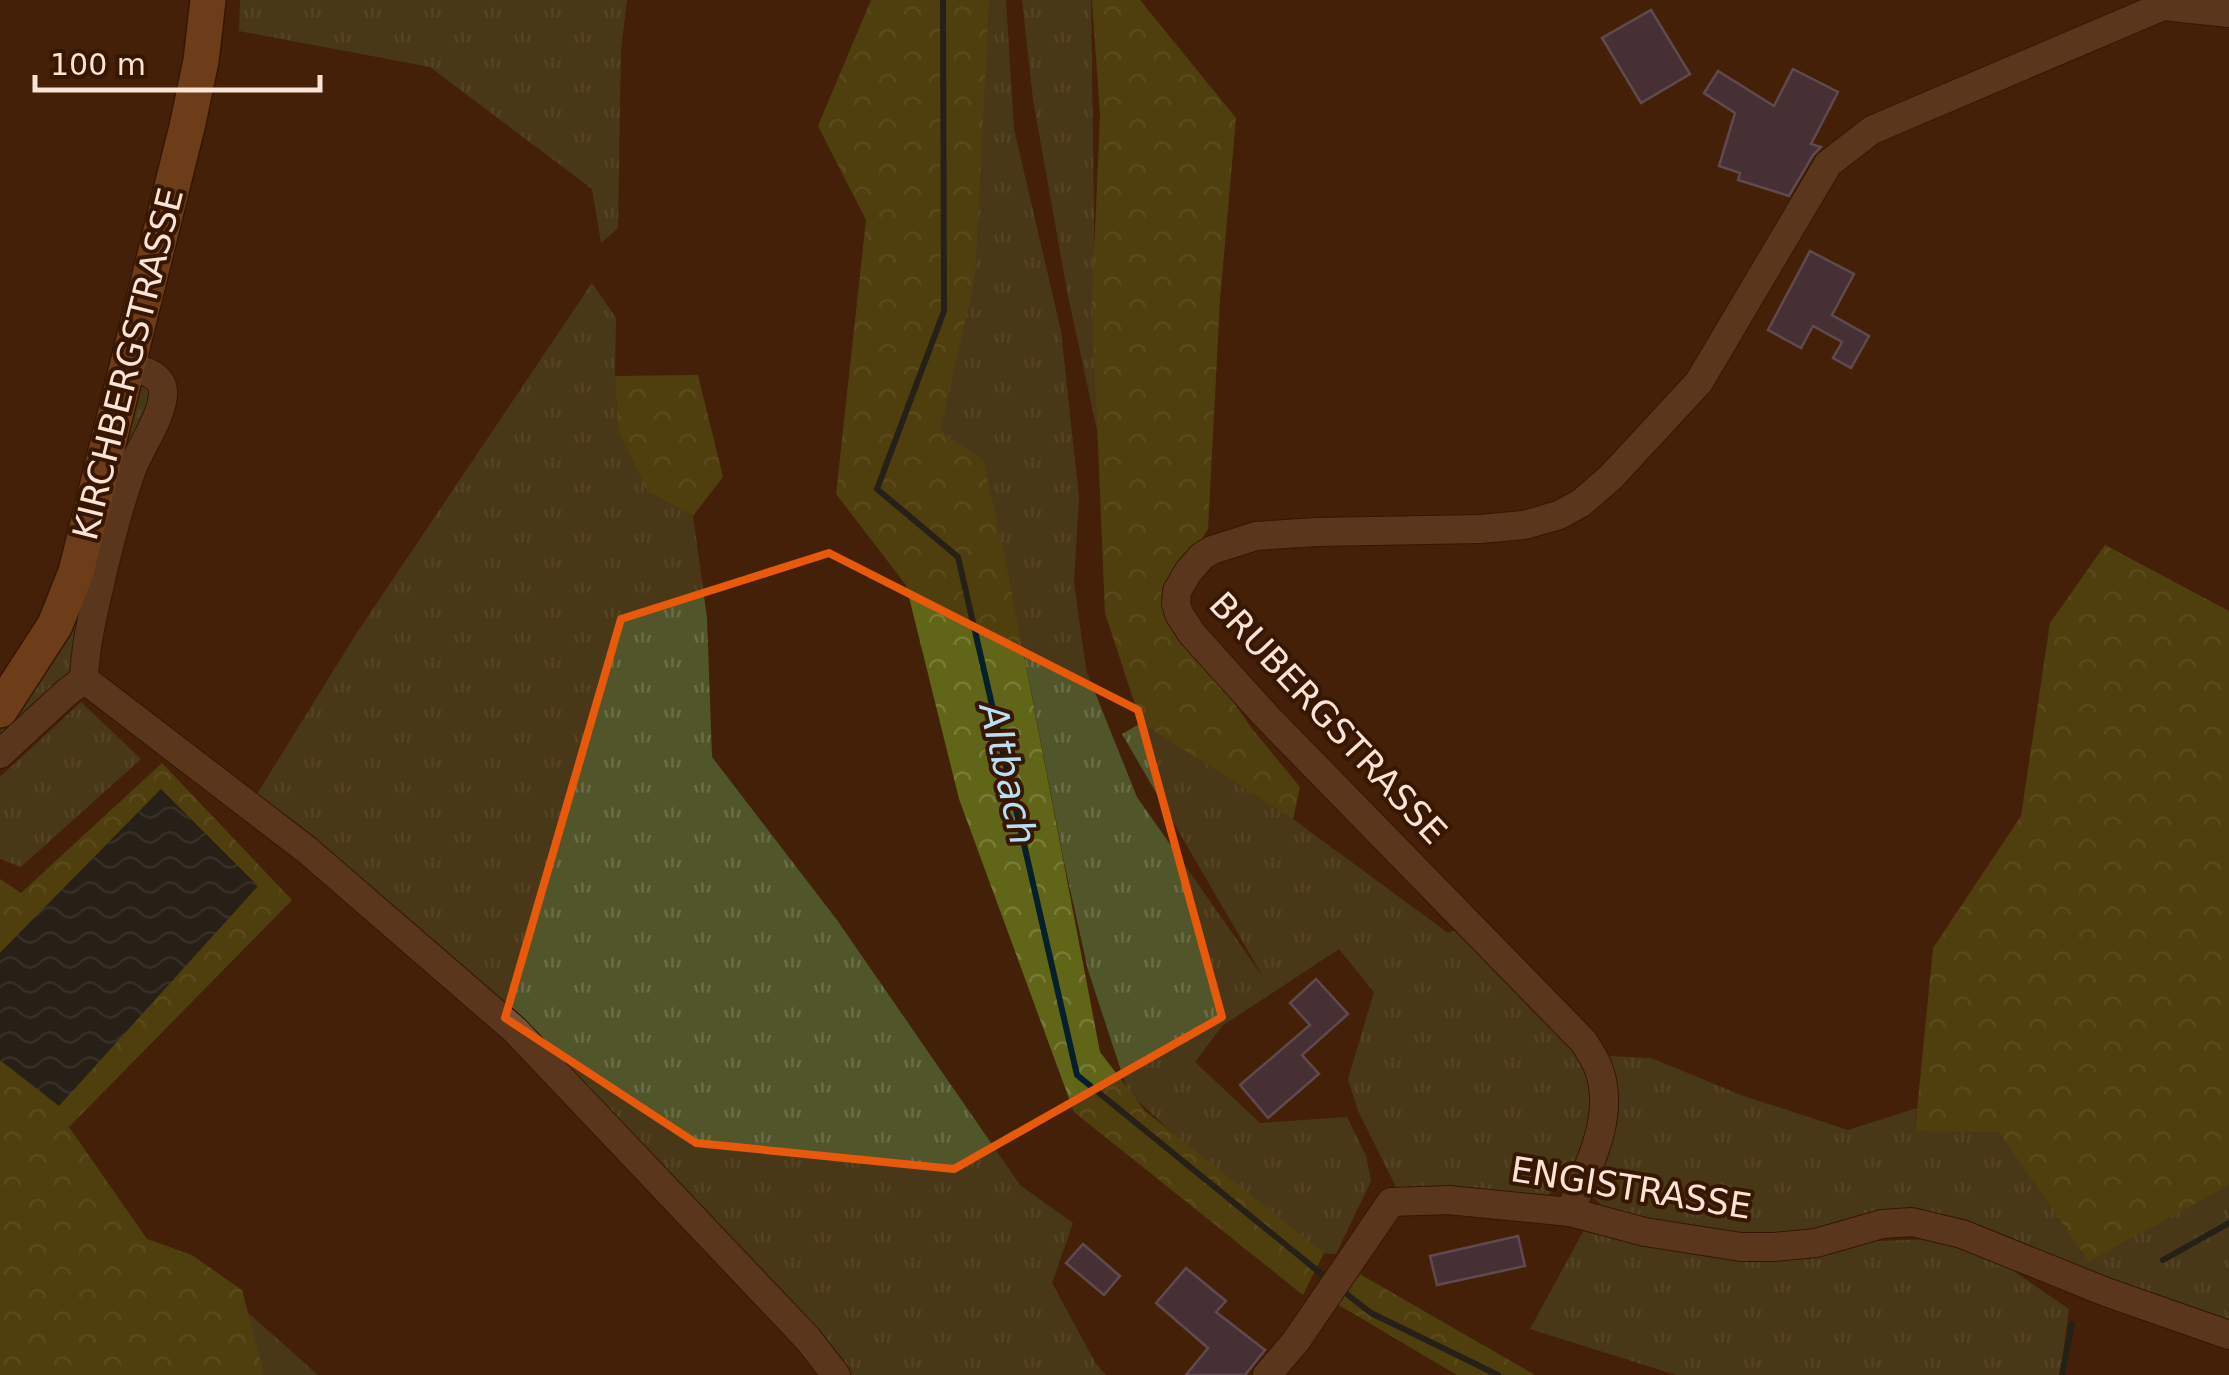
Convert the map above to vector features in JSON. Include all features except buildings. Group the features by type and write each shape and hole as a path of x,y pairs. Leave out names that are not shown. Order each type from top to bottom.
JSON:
{"main road":[{"name":"KIRCHBERGSTRASSE","path":"0,710 40,650 66,601 76,572 202,61 208,0"}],"street":[{"name":"BRUBERGSTRASSE","path":"1570,1212 1598,1140 1605,1098 1599,1070 1584,1042 1266,716 1192,634 1176,604 1183,580 1202,556 1256,536 1480,530 1524,525 1559,515 1581,503 1611,477 1699,382 1828,164 1872,130 2163,6 2229,13"},
{"path":"0,754 84,679 88,640 114,524 163,396 156,377 128,367"},
{"path":"84,679 307,850 515,1030 808,1339 836,1375"},
{"name":"ENGISTRASSE","path":"1267,1375 1296,1341 1391,1202 1448,1200 1570,1212 1645,1232 1740,1247 1774,1248 1816,1242 1882,1224 1912,1222 1962,1234 2106,1292 2229,1335"}],"highlighted area":[{"path":"829,553 1138,710 1222,1017 954,1169 696,1143 505,1018 621,619"}],"green space":[{"path":"240,0 627,0 621,50 618,228 601,243 592,189 430,67 239,31"},
{"path":"871,0 989,0 975,276 940,432 983,460 1100,1052 1145,1111 1324,1253 1303,1295 1074,1112 959,799 906,585 836,494 866,220 818,126"},
{"path":"989,0 1006,0 1014,129 1061,331 1079,497 1074,582 1086,670 1137,797 1265,980 1122,734 1141,723 1293,819 1448,933 1465,926 1586,1064 1595,1121 1577,1173 1544,1198 1397,1189 1358,1111 1348,1079 1374,992 1339,949 1222,1026 1195,1062 1260,1123 1347,1117 1366,1156 1371,1181 1336,1254 1319,1253 1199,1157 1128,1092 1088,970 1007,567 940,432"},
{"path":"1022,0 1091,0 1097,430 1033,100"},
{"path":"1092,0 1140,0 1236,118 1220,300 1208,529 1172,585 1172,614 1253,730 1300,787 1293,819 1141,723 1105,613 1092,304 1100,114"},
{"path":"592,283 616,318 618,430 647,491 693,516 707,618 712,757 837,920 1020,1185 1073,1223 1052,1283 1096,1364 1106,1375 847,1375 462,975 257,794 356,634"},
{"path":"698,375 723,477 693,516 647,491 618,430 615,376"},
{"path":"145,381 152,396 79,658 68,680 0,748 0,732 60,636 133,384"},
{"path":"2105,545 2229,611 2229,1185 2089,1261 1999,1132 1915,1131 1933,948 2021,816 2050,623"},
{"path":"81,702 141,759 21,867 0,859 0,777"},
{"path":"162,763 292,900 69,1127 147,1239 192,1255 242,1290 264,1375 0,1375 0,1060 59,1105 161,789 0,953 0,879 21,893"},
{"path":"1607,1056 1651,1058 1741,1095 1848,1130 1917,1108 1915,1127 2002,1131 2211,1193 2229,1185 2229,1324 1946,1219 1883,1209 1816,1234 1721,1238 1612,1217 1592,1195"},
{"path":"1591,1217 1795,1252 1876,1241 1965,1238 2069,1309 2060,1375 1676,1375 1530,1329"},
{"path":"1358,1273 1535,1375 1457,1375 1337,1304"},
{"path":"246,1311 318,1375 263,1375"}],"water":[{"path":"161,789 258,886 59,1106 0,1060 0,953"}],"waterway":[{"name":"Altbach","path":"943,0 944,311 877,489 958,557 1077,1075 1329,1280"},
{"path":"2163,1260 2229,1223"},
{"name":"Altbach","path":"1339,1288 1371,1313 1498,1375"},
{"path":"2062,1375 2072,1324"}]}
